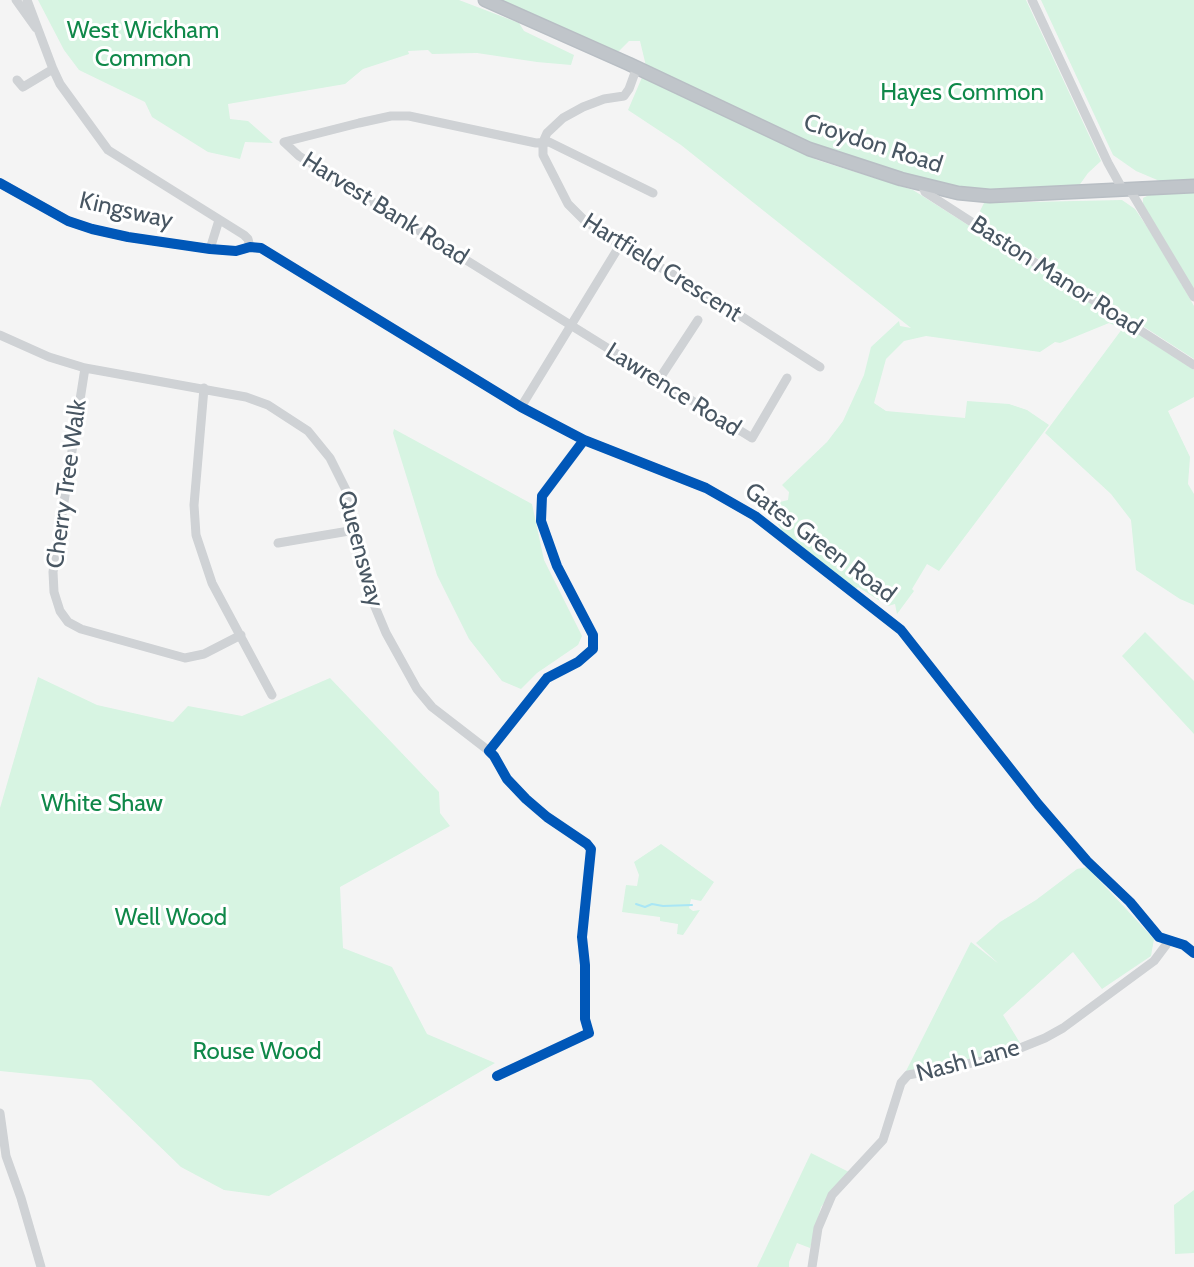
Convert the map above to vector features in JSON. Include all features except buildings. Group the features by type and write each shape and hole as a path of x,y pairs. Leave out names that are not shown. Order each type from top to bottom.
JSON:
{"highway":[{"name":"Croydon Road","path":"485,0 637,67 819,153 922,184 958,192 990,195 1194,186"}],"street":[{"name":"Gates Green Road","path":"16,0 33,27 38,29"},
{"name":"Gates Green Road","path":"27,0 60,84 108,150 247,237 250,247 261,248 283,260 521,407 584,440 706,488 755,516 901,630 1087,861 1130,902 1159,937 1184,944 1194,953"},
{"path":"1032,0 1108,163 1194,297"},
{"path":"637,67 624,96 604,99 563,118 547,133 543,142 549,142 653,193"},
{"path":"17,80 23,87 53,69"},
{"name":"Harvest Bank Road","path":"543,142 536,144 410,116 391,116 359,122 284,142 299,156 570,327"},
{"name":"Hartfield Crescent","path":"543,142 543,155 568,204 584,220 620,245 699,289 820,367"},
{"name":"Kingsway","path":"0,183 74,223 128,237 210,249 236,251 250,247"},
{"name":"Baston Manor Road","path":"922,184 925,192 1194,365"},
{"path":"210,249 219,220"},
{"path":"521,407 620,245"},
{"path":"658,381 698,320"},
{"name":"Lawrence Road","path":"570,327 752,438 787,378"},
{"name":"Queensway","path":"0,335 49,357 85,368 246,397 268,405 308,430 340,474 346,490 365,583 386,633 417,689 432,707 489,751"},
{"name":"Cherry Tree Walk","path":"85,368 53,572 54,592 60,611 68,622 81,629 185,658 204,654 241,635"},
{"path":"204,388 194,523 206,569 272,695"},
{"path":"278,543 355,530"},
{"name":"Nash Lane","path":"812,1267 818,1228 832,1195 883,1140 901,1083 908,1075 993,1059 1054,1033 1154,961 1169,941"},
{"path":"0,1113 6,1156 41,1267"}],"green space":[{"name":"West Wickham Common","path":"38,0 459,0 519,23 524,31 574,55 571,65 477,53 432,54 428,50 408,51 409,54 363,69 345,84 228,104 230,119 248,121 273,143 245,142 240,159 208,152 152,117 145,102 79,70 64,50"},
{"name":"Hayes Common","path":"499,0 1026,0 1101,161 1078,187 985,190 954,187 828,151 646,66 640,41 629,41 619,51 610,51"},
{"name":"Hayes Common","path":"1041,0 1194,0 1194,180 1162,182 1136,171 1113,155"},
{"path":"643,75 817,160 913,190 1119,321 1116,326 1109,323 1060,343 1055,342 1040,352 926,336 904,341 886,359 874,403 886,411 965,418 967,401 1009,404 1027,410 1049,425 939,571 927,564 912,589 914,591 897,614 895,604 888,606 858,587 855,590 784,534 772,514 780,502 788,500 789,492 782,485 827,442 843,421 864,375 871,347 899,321 900,326 911,328 681,145 628,110"},
{"path":"1194,192 1194,290 1143,206 1143,198 1149,195"},
{"path":"1122,200 1135,209 1194,306 1194,359 995,231 980,211 984,203"},
{"path":"1125,325 1194,370 1194,397 1168,411 1190,457 1188,484 1194,494 1194,605 1136,570 1131,520 1111,494 1045,433"},
{"path":"394,429 532,504 544,560 582,636 578,645 537,673 521,689 502,681 469,639 437,575"},
{"path":"1145,632 1194,681 1194,734 1122,656"},
{"name":"Well Wood","path":"38,677 97,705 173,722 188,706 242,716 330,678 439,792 440,813 450,826 340,887 343,948 392,967 427,1034 495,1063 269,1196 224,1190 181,1167 91,1080 0,1071 0,808"},
{"path":"661,844 714,882 701,901 691,899 689,908 693,911 700,910 683,935 677,934 678,924 660,921 660,917 622,912 626,885 637,886 639,875 634,862"},
{"path":"1087,867 1154,939 1151,956 1102,989 1073,952 1003,1015 1020,1043 990,1055 906,1071 971,942 999,964 976,943 1000,922 1036,900 1077,869"},
{"path":"811,1153 849,1172 821,1207 810,1248 797,1243 789,1267 757,1267"},
{"path":"1194,1190 1194,1253 1175,1254 1174,1205"}],"waterway":[{"path":"636,904 645,907 652,904 692,905"}],"cycle path":[{"path":"0,183 68,221 92,229 210,249 236,251 250,247 261,248 521,407 584,440 706,488 755,516 901,630 1038,804 1087,861 1130,902 1159,937 1184,945 1194,953"},
{"path":"497,1076 589,1033 585,1019 582,937 591,849 526,799 507,779 489,751 547,678 578,662 593,649 593,635 557,566 541,521 542,496 584,440"}],"park label":[{"name":"White Shaw","path":"102,804"},
{"name":"Rouse Wood","path":"257,1052"}]}
